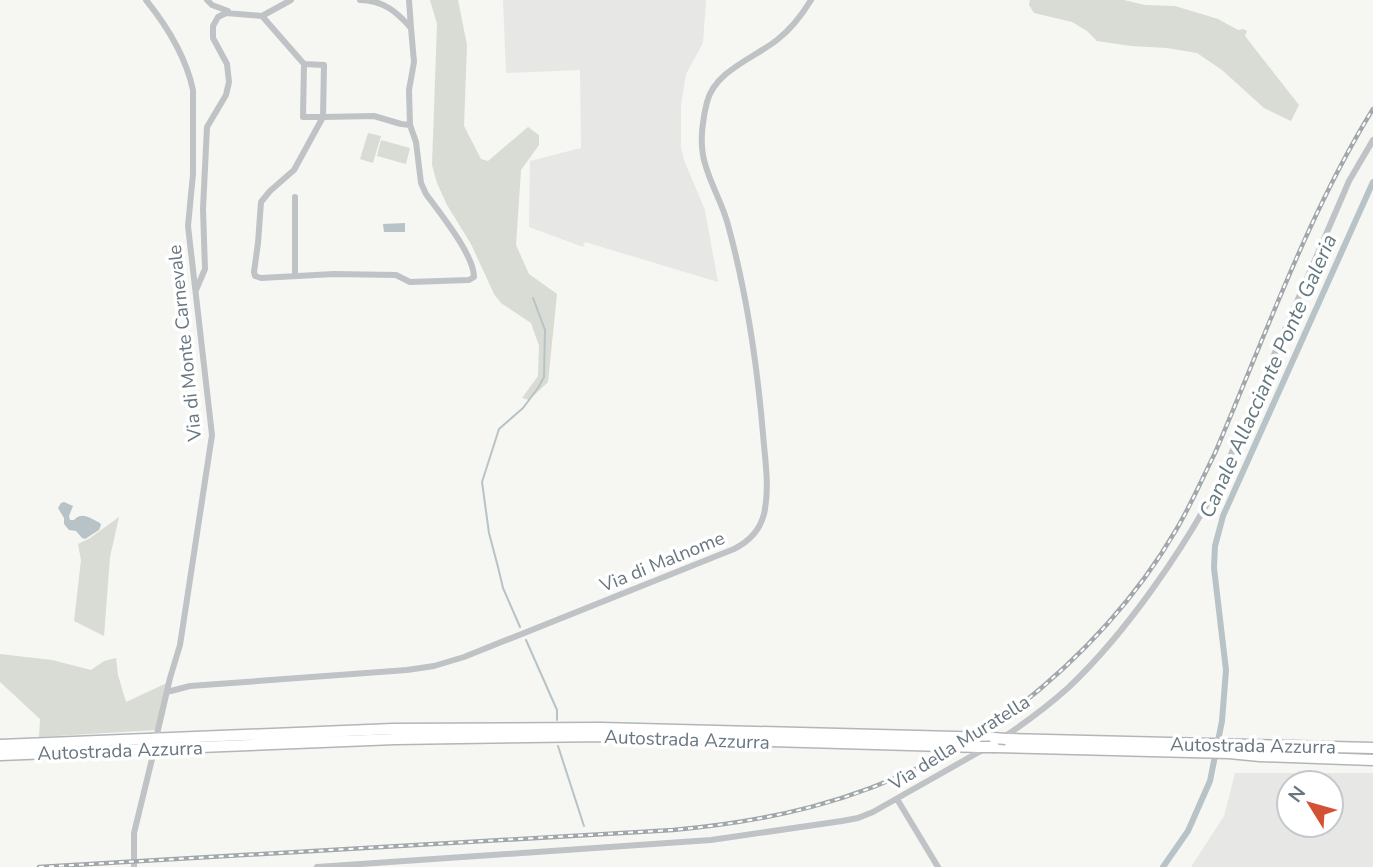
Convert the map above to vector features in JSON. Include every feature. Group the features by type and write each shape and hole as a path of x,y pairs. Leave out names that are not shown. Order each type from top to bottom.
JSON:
{"highway":[{"name":"Autostrada Azzurra","path":"0,745 393,729 601,728 994,743 1204,748 1373,748"},
{"name":"Autostrada Azzurra","path":"0,755 395,739 602,736 980,747 1006,739 1148,743 1204,748"},
{"name":"Autostrada Azzurra","path":"1229,748 1260,756 1373,760"}],"street":[{"name":"Via di Monte Carnevale","path":"146,0 164,25 190,76 193,174 187,226 212,430 186,612 167,692"},
{"path":"207,0 212,5 230,12 253,16 262,16 291,0"},
{"path":"360,0 380,1 411,29"},
{"path":"304,64 324,65 323,117 294,170 261,201 254,275 261,278 328,274 396,275 410,282 472,279 474,273 465,251 423,189 416,142 410,125 409,93 414,62 409,0"},
{"name":"Via di Malnome","path":"167,692 190,686 407,670 442,664 734,550 750,539 762,519 766,492 758,382 746,299 729,225 703,155 705,110 709,95 719,80 780,38 800,18 811,0"},
{"path":"195,292 205,268 203,209 207,127 224,99 229,82 228,67 213,40 212,27 218,17 230,12"},
{"path":"262,16 304,64 303,117 374,116 410,125"},
{"name":"Via della Muratella","path":"317,867 711,840 858,818 995,743 1055,700 1094,661 1154,586 1200,515 1220,480 1349,181 1373,140"},
{"path":"295,197 295,276"},
{"path":"157,734 167,692"},
{"path":"134,867 134,833 153,755"},
{"path":"897,799 938,867"}],"shaded area":[{"path":"430,0 458,0 467,45 464,126 481,159 488,161 528,127 539,135 539,145 521,170 516,245 529,274 557,294 548,382 529,400 522,398 538,376 539,346 531,323 501,303 494,294 471,244 447,205 432,165 437,24"},
{"path":"503,0 706,0 703,43 686,74 681,105 681,147 705,210 718,282 585,242 583,247 529,227 530,161 581,148 580,70 506,73"},
{"path":"1030,0 1124,0 1145,5 1175,6 1218,19 1238,30 1247,31 1245,36 1299,105 1291,121 1264,108 1222,70 1197,53 1097,41 1072,22 1034,13 1029,5"},
{"path":"368,133 381,136 373,163 360,159"},
{"path":"381,140 410,148 406,164 377,156"},
{"path":"405,223 405,232 384,232 383,224"},
{"path":"64,502 73,506 70,520 86,516 100,523 99,530 85,539 76,531 69,530 58,508"},
{"path":"119,517 110,557 104,636 74,621 81,560 78,544"},
{"path":"0,654 52,660 91,670 104,661 116,658 126,702 169,682 156,730 39,737 40,719 0,682"},
{"path":"1235,773 1275,773 1275,839 1345,839 1345,773 1373,773 1373,867 1191,867 1224,816"}],"waterway":[{"name":"Canale Allacciante Ponte Galeria","path":"1163,867 1188,831 1210,781 1222,721 1226,670 1214,568 1215,546 1223,516 1373,182"},
{"path":"520,627 503,588 489,533 482,482 499,429 523,408 544,377 545,330 533,298"},
{"path":"526,640 557,710 557,720"},
{"path":"558,746 584,826"}],"railway":[{"path":"997,723 1024,703 1097,635 1139,585 1176,530 1215,453 1307,234 1373,109"},
{"path":"39,867 709,826 811,807 877,786 942,756"}]}
